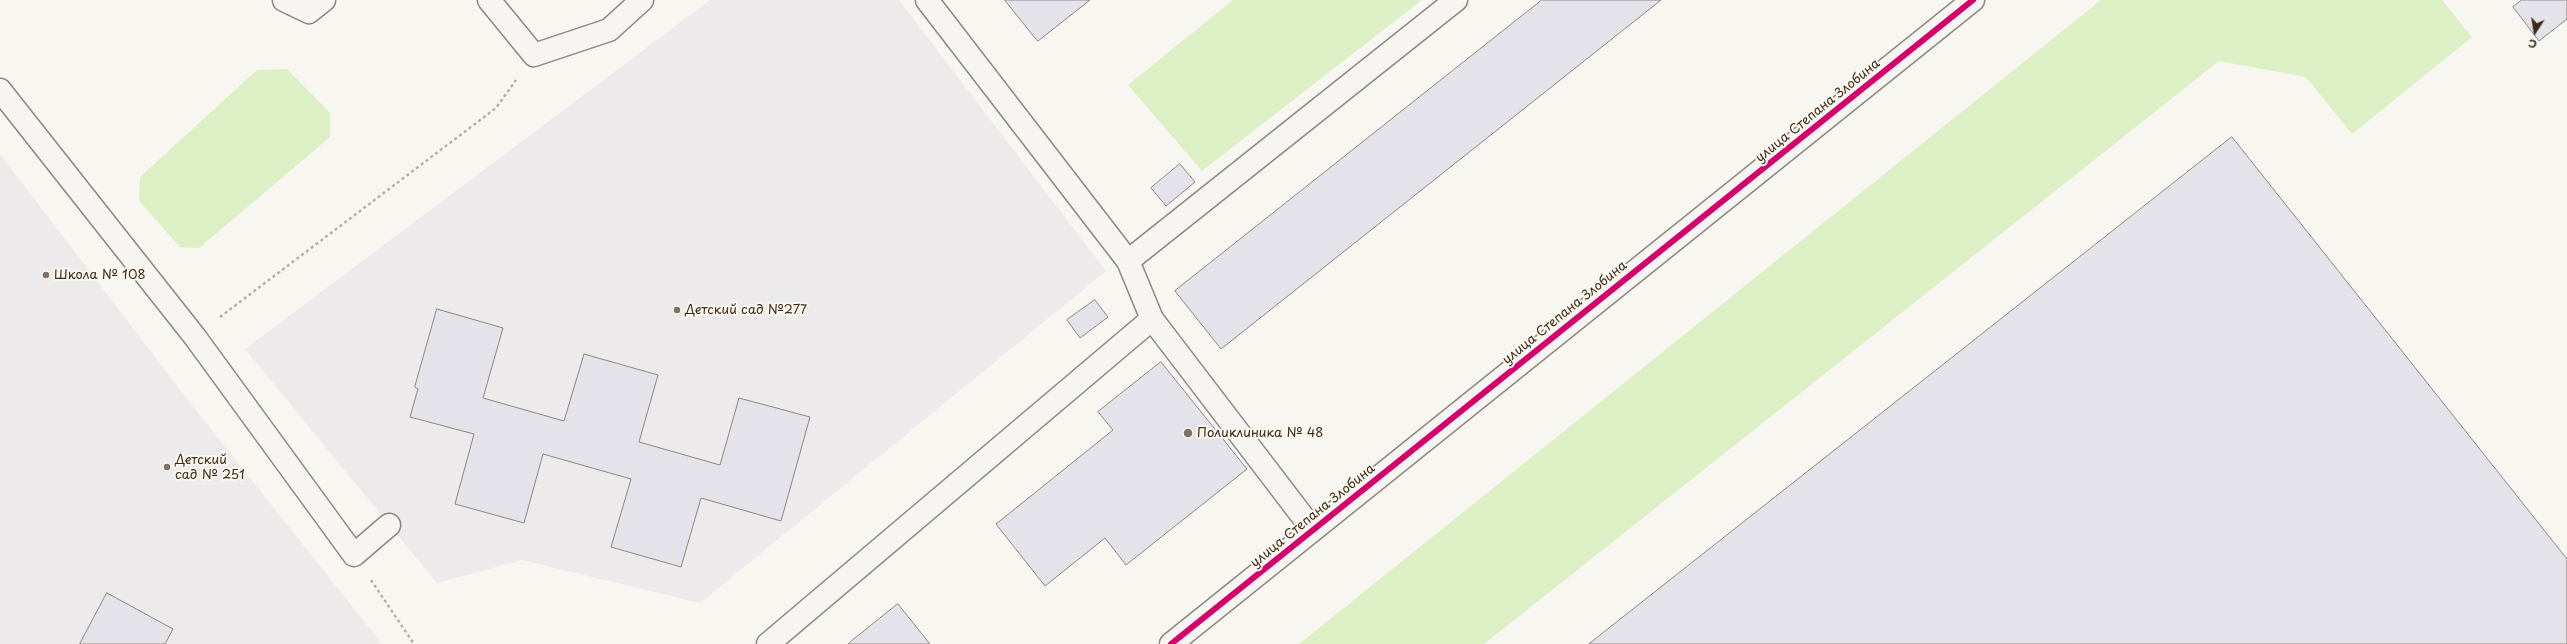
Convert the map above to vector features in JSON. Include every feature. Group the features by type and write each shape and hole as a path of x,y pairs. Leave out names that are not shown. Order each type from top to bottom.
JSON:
{"street":[{"path":"284,0 309,12 324,0"},
{"path":"489,0 534,55 609,30 642,0"},
{"path":"927,0 1128,260 1152,319 1313,530"},
{"path":"1128,260 1456,0"},
{"name":"улица Степана Злобина","path":"1171,644 1973,0"},
{"path":"0,90 195,337 354,555 389,525"},
{"path":"768,644 1152,319"}],"path":[{"path":"195,337 496,108 534,55"},
{"path":"354,555 414,644"}],"shaded area":[{"name":"Детский сад №277","path":"710,0 899,0 1106,271 700,603 522,560 437,583 245,349"},
{"name":"Детский сад № 251","path":"0,154 184,395 382,644 0,644"}],"green space":[{"path":"1233,0 1422,0 1202,171 1128,85"},
{"path":"2101,0 2442,0 2472,37 2352,134 2306,77 2219,61 1484,644 1299,644"},
{"path":"287,69 330,113 330,137 199,248 180,247 139,201 140,177 257,70"}],"building":[{"path":"1005,0 1090,0 1038,41"},
{"path":"1542,0 1661,0 1221,349 1175,291"},
{"path":"2522,0 2567,0 2567,19 2539,41 2513,7"},
{"path":"2232,137 2567,559 2567,644 1589,644"},
{"path":"1180,164 1195,182 1166,206 1151,188"},
{"path":"1095,300 1108,317 1080,338 1067,320"},
{"path":"437,309 503,328 483,398 564,421 584,354 658,375 639,442 720,465 739,398 810,417 781,521 701,498 681,567 611,547 631,479 543,454 524,523 455,504 474,434 410,417 418,389 415,387"},
{"path":"1161,362 1247,469 1126,565 1105,538 1045,586 996,524 1113,430 1098,412"},
{"path":"107,593 173,629 165,644 80,644"},
{"path":"898,604 930,644 848,644 850,642"}],"cycle path":[{"path":"1171,644 1973,0"}],"place":[{"name":"Школа № 108","path":"46,275"},
{"name":"Детский сад №277","path":"677,310"},
{"name":"Поликлиника № 48","path":"1188,433"},
{"name":"Детский сад № 251","path":"167,467"}]}
